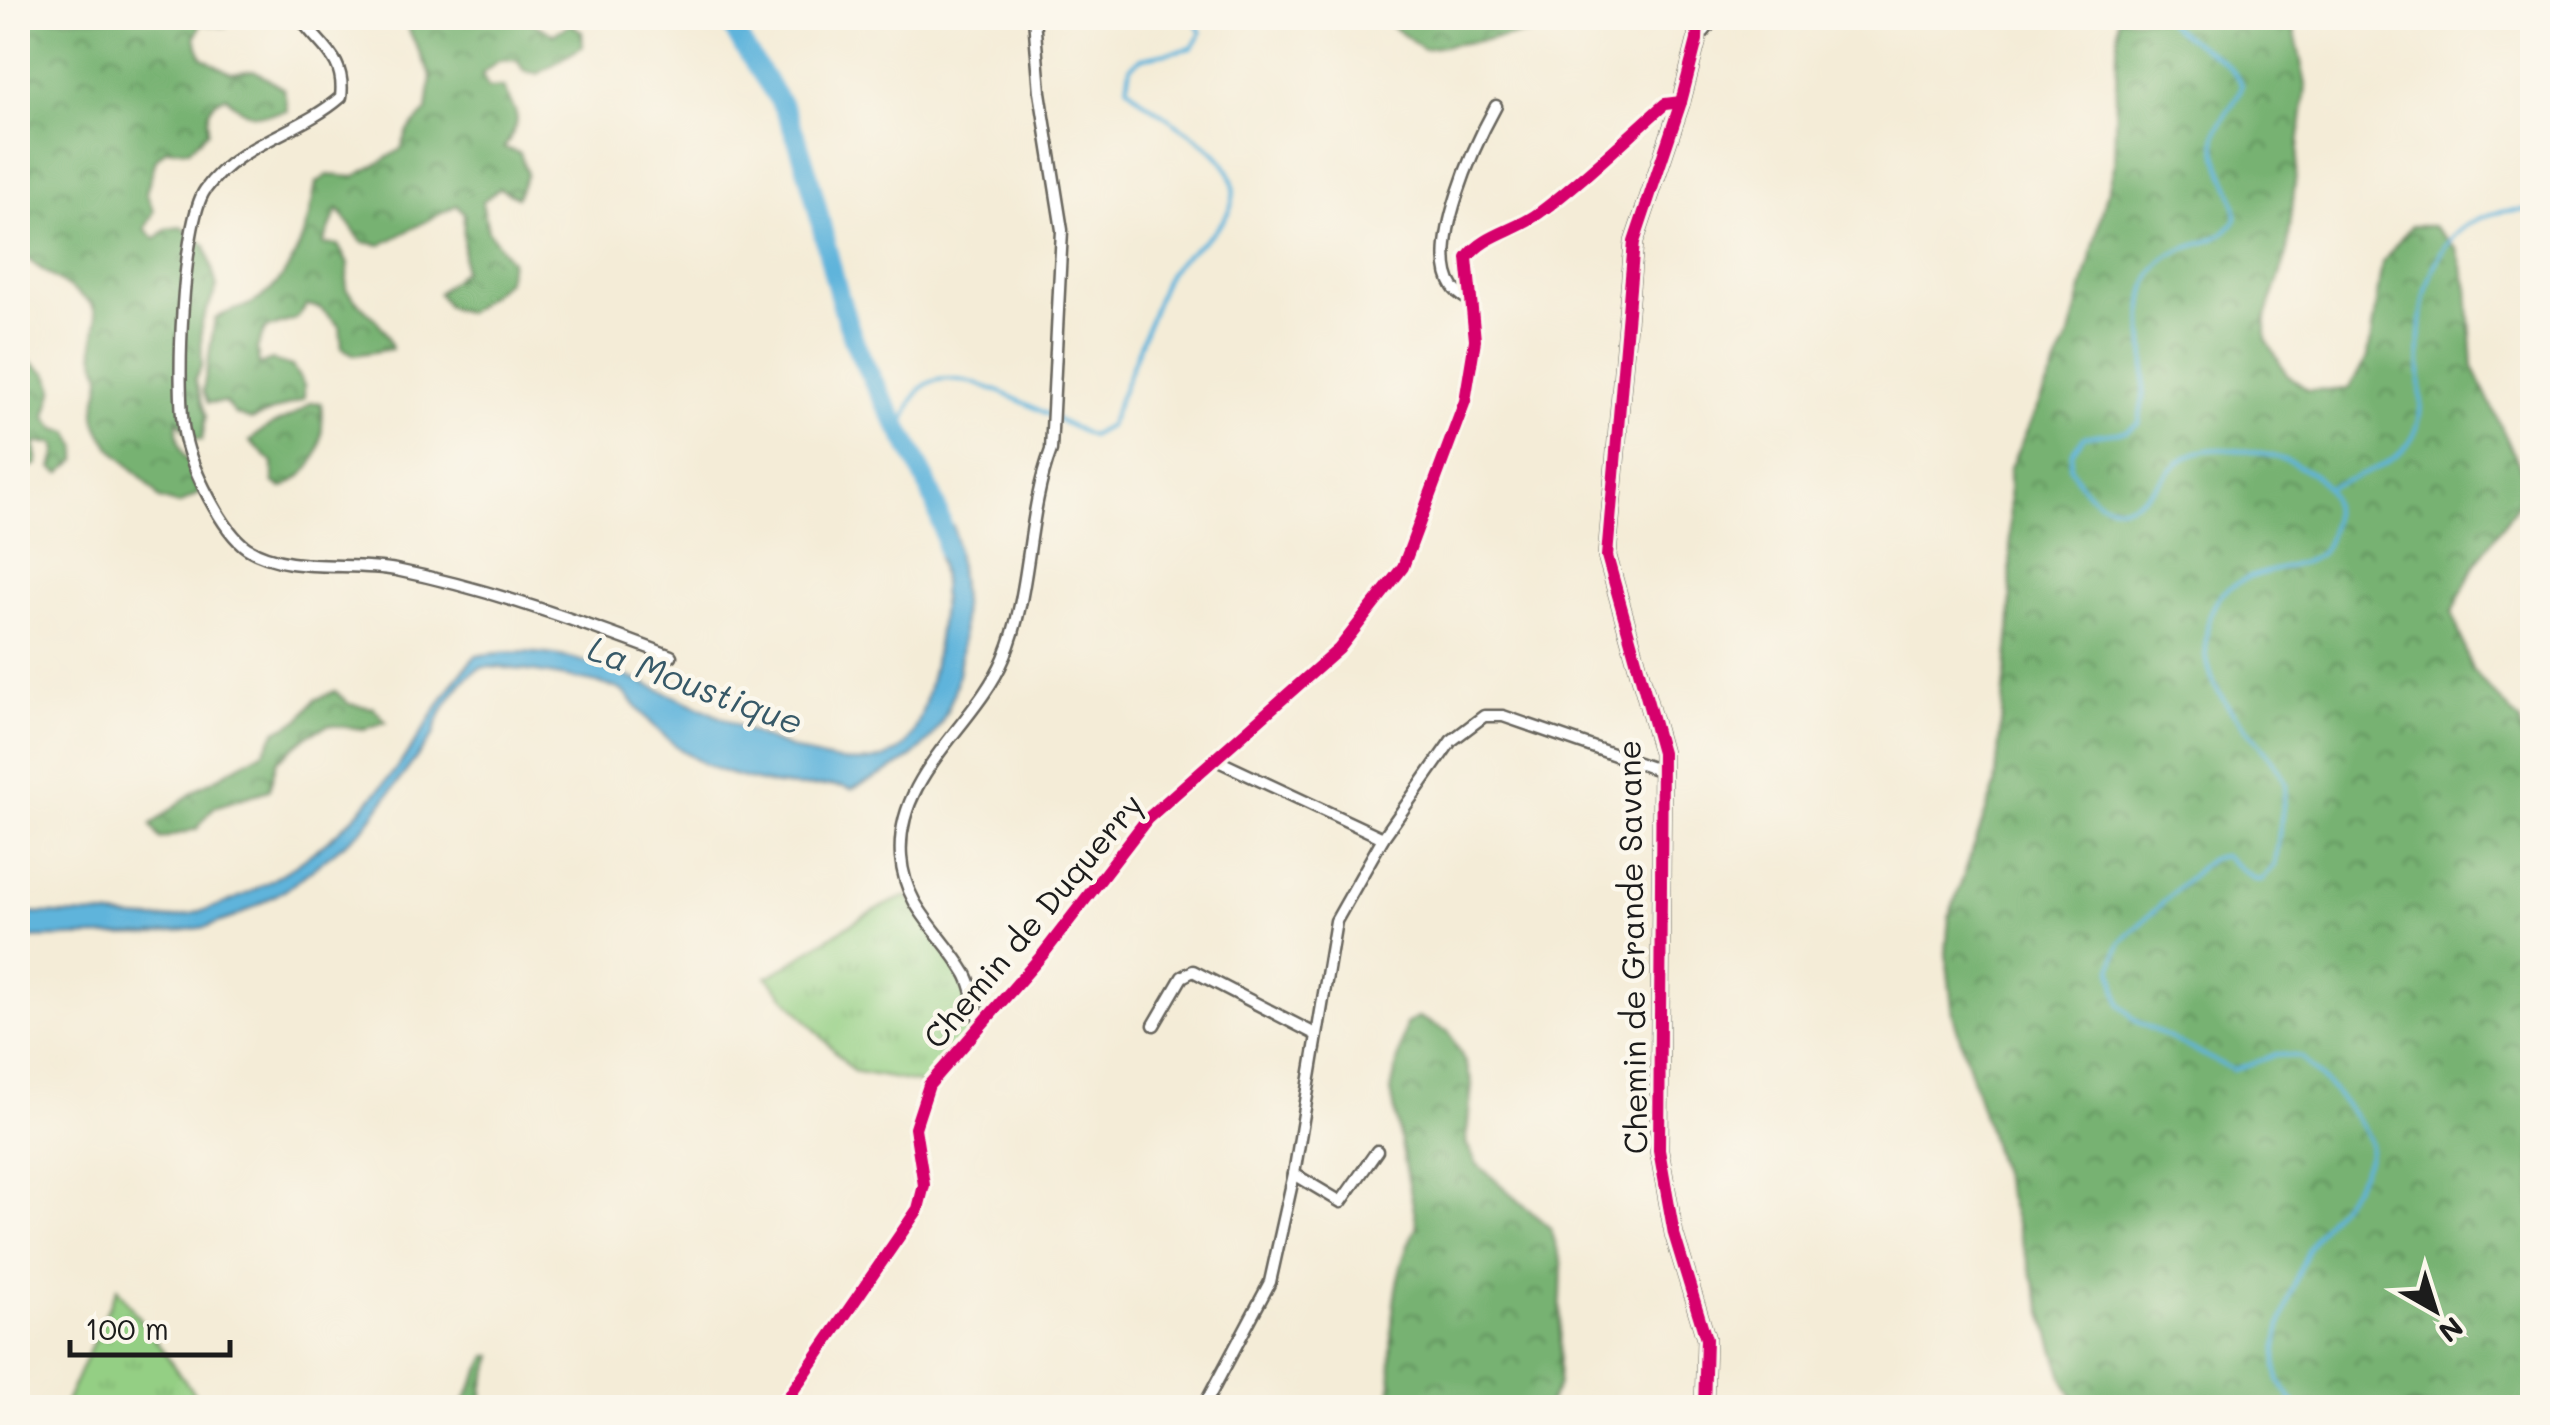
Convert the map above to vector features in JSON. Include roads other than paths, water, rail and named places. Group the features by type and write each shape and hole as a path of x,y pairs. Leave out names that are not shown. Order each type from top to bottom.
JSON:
{"street":[{"path":"300,18 336,56 344,75 341,97 218,173 202,195 192,226 181,394 185,438 225,526 248,548 277,559 392,569 453,583 580,622 671,656"},
{"path":"980,1025 968,976 908,896 901,855 902,829 920,784 1003,662 1015,629 1039,481 1052,435 1062,230 1040,92 1034,18"},
{"name":"Chemin de Grande Savane","path":"1698,18 1697,40 1680,102 1634,242 1608,527 1613,588 1656,722 1664,772 1659,1150 1674,1234 1706,1339 1704,1408"},
{"path":"1697,40 1715,18"},
{"name":"Chemin de Duquerry","path":"781,1408 918,1209 924,1185 915,1128 922,1095 1044,953 1147,818 1339,650 1402,567 1465,401 1475,340 1465,268 1474,249 1526,222 1665,104 1680,102"},
{"path":"1472,302 1452,287 1446,266 1447,232 1482,131 1496,106"},
{"path":"1203,1408 1270,1282 1294,1174 1314,1034 1336,921 1383,838 1451,742 1484,716 1503,716 1664,772"},
{"path":"1214,759 1383,838"},
{"path":"1154,1025 1182,977 1193,972 1314,1034"},
{"path":"1294,1174 1341,1202 1376,1151"}],"water":[{"path":"953,526 963,616 957,679 948,708 934,734 914,755 852,789 778,785 725,772 676,746 622,691 550,674 481,668 452,697 434,734 363,829 287,889 235,917 206,927 151,935 18,938 18,913 178,917 214,907 281,875 341,829 368,802 476,656 528,652 596,665 800,752 855,762 880,759 902,748 920,718 938,643 942,597 936,528"}],"waterway":[{"name":"La Moustique","path":"730,18 787,115 798,142 855,343 921,470 947,552"},
{"path":"901,429 919,391 939,380 982,385 1091,436 1109,426 1165,280 1219,226 1232,202 1233,181 1223,162 1127,86 1130,67 1141,58 1192,48 1201,33 1193,18"},
{"path":"2164,18 2226,64 2242,85 2216,134 2217,156 2233,197 2236,219 2220,236 2174,253 2155,270 2148,282 2143,308 2145,377 2139,423 2126,431 2084,436 2072,452 2070,467 2084,489 2097,500 2123,506 2142,498 2190,455 2226,449 2248,451 2293,463 2312,473 2325,486 2333,514 2330,535 2321,553 2239,582 2220,597 2208,624 2206,654 2220,695 2286,783 2275,865 2262,880 2256,880 2224,856 2210,858 2120,943 2112,969 2120,1004 2136,1021 2233,1070 2277,1054 2301,1057 2342,1100 2368,1138 2370,1147 2363,1171 2315,1238 2281,1326 2278,1376 2299,1408"},
{"path":"2328,487 2386,463 2403,450 2415,432 2420,412 2422,310 2438,258 2453,237 2473,222 2499,212 2532,210"}]}
